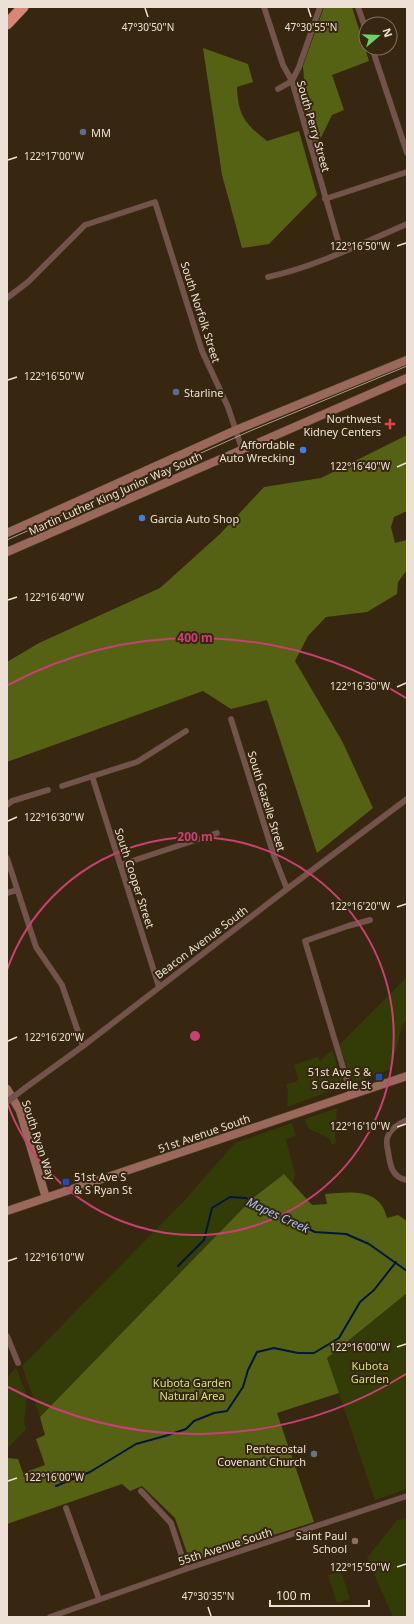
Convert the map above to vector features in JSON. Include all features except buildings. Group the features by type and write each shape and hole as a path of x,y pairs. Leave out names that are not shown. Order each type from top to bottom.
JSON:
{"highway":[{"path":"7,24 23,7"}],"main road":[{"name":"Martin Luther King Junior Way South","path":"7,533 236,430 407,360"},
{"name":"Martin Luther King Junior Way South","path":"7,552 407,378"},
{"name":"51st Avenue South","path":"7,1211 407,1076"},
{"name":"South Ryan Way","path":"7,1089 20,1111 46,1198"}],"street":[{"name":"South Perry Street","path":"264,7 283,65 292,82 341,251"},
{"path":"278,89 292,82 299,67 320,7"},
{"path":"375,56 407,153"},
{"path":"325,199 407,172"},
{"name":"South Norfolk Street","path":"7,298 28,282 85,225 155,202 202,351 211,374 226,403 242,449"},
{"path":"268,277 295,270 391,233 407,224"},
{"name":"South Gazelle Street","path":"231,719 274,856 286,889"},
{"path":"62,786 137,762 186,731"},
{"name":"South Cooper Street","path":"92,776 159,987"},
{"path":"7,805 48,790"},
{"name":"Beacon Avenue South","path":"7,1102 83,1046 286,889 327,860 407,798"},
{"path":"120,865 217,833"},
{"path":"7,858 40,955 63,986 83,1046"},
{"path":"7,894 17,890"},
{"path":"351,1094 304,942 348,926 370,920"},
{"path":"407,1120 392,1130 387,1138 389,1160 393,1171 399,1178 407,1180"},
{"path":"7,1336 18,1363"},
{"path":"140,1491 171,1523 186,1569"},
{"name":"55th Avenue South","path":"50,1617 186,1569 407,1496"},
{"path":"66,1508 99,1599"}],"green space":[{"path":"324,7 352,7 358,26 358,56 367,56 369,61 332,75 344,110 332,115 315,150 306,106 303,66"},
{"path":"203,48 248,64 253,82 237,87 239,105 248,124 259,135 267,141 299,131 317,195 269,244 242,248 222,175"},
{"path":"407,435 407,511 394,517 391,527 395,543 407,540 407,570 398,582 397,594 367,612 326,617 308,636 295,661 342,741 373,808 317,853 267,700 231,709 203,691 7,762 7,662 39,643 160,588 220,534 264,487 321,478"},
{"path":"407,977 407,1020 402,1026 391,1069 353,1083 339,1045"},
{"path":"332,1050 344,1086 287,1107 288,1092 286,1084 296,1082 298,1079 294,1065 318,1057 320,1061"},
{"path":"337,1108 336,1143 332,1145 329,1138 309,1129 305,1119"},
{"path":"292,1123 296,1135 286,1140 295,1173 293,1184 284,1174 253,1198 40,1417 22,1366 183,1202 235,1143"},
{"name":"Kubota Garden Natural Area","path":"284,1174 312,1205 327,1204 325,1194 363,1194 371,1196 378,1201 387,1218 398,1215 407,1221 407,1293 327,1358 339,1393 277,1413 314,1522 190,1562 175,1518 142,1486 130,1491 122,1484 7,1524 7,1458 18,1459 23,1473 45,1465 36,1439 45,1435 40,1417 253,1198"},
{"name":"Kubota Garden","path":"407,1293 407,1489 375,1500 327,1358"},
{"path":"16,1368 27,1396 24,1422 26,1429 7,1449 7,1377"},
{"path":"407,1519 407,1617 393,1617 367,1558 397,1520"},
{"path":"341,1571 350,1599 337,1603 328,1575"}],"waterway":[{"name":"Mapes Creek","path":"178,1266 204,1240 212,1208 230,1197 246,1198 265,1209 315,1232 346,1234 369,1244 407,1271"},
{"path":"56,1486 90,1472 136,1444 186,1429 194,1421 214,1413 227,1411 243,1387 248,1370 257,1352 274,1348 298,1353 314,1353 339,1338 360,1302 374,1290 396,1262"}],"tram line":[{"path":"7,540 250,431 407,366"}],"place":[{"name":"MM","path":"83,132"},
{"name":"Starline","path":"176,392"},
{"name":"Northwest Kidney Centers","path":"390,424"},
{"name":"Affordable Auto Wrecking","path":"303,450"},
{"name":"Garcia Auto Shop","path":"142,518"},
{"name":"51st Ave S & S Gazelle St","path":"379,1077"},
{"name":"51st Ave S & S Ryan St","path":"66,1182"},
{"name":"Pentecostal Covenant Church","path":"314,1454"},
{"name":"Saint Paul School","path":"355,1541"}]}
